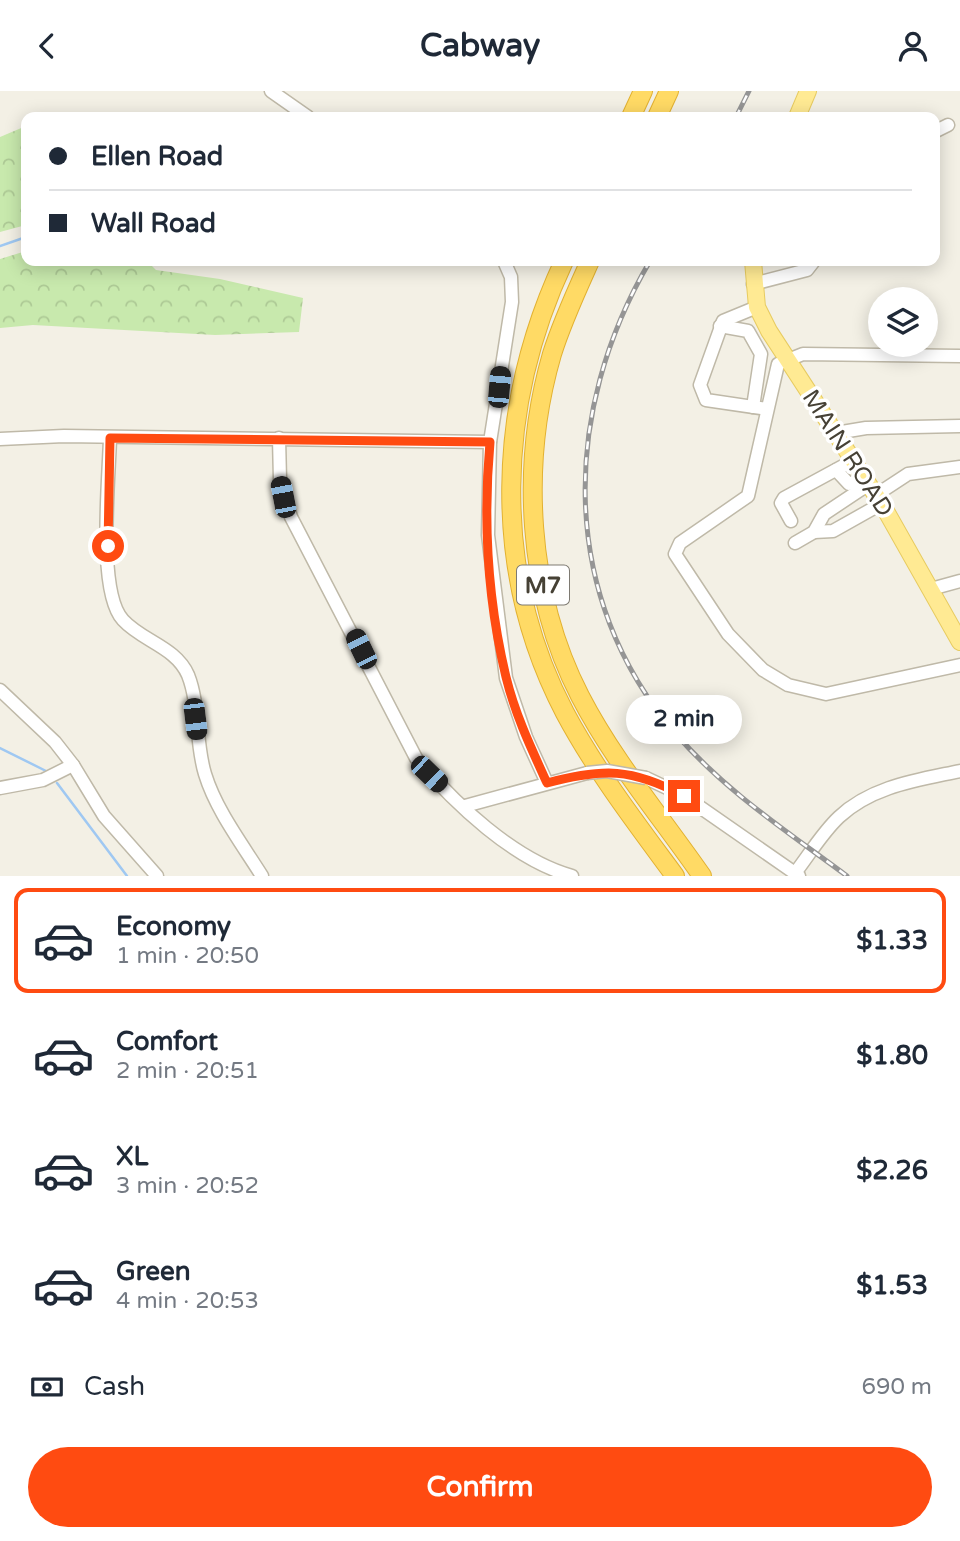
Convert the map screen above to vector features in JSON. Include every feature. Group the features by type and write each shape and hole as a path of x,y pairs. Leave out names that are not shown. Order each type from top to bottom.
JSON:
{"highway":[{"path":"633,112 643,91"},
{"path":"659,112 669,91"},
{"name":"M7","path":"562,266 538,322 518,403 510,492 519,584 533,636 564,710 620,801 675,876"},
{"name":"M7","path":"588,266 556,342 538,417 533,484 540,575 563,655 580,695 616,756 702,876"}],"main road":[{"path":"799,112 808,91"},
{"name":"MAIN ROAD","path":"753,266 757,307 787,359 873,490 960,642"}],"street":[{"path":"271,91 301,112"},
{"path":"940,129 948,125"},
{"path":"506,266 511,277 512,302 490,442 488,535 501,647 515,706 547,783"},
{"path":"753,284 807,270 810,266"},
{"path":"757,307 727,318 720,326 701,393 710,401 760,408"},
{"path":"720,326 748,331 761,354 755,477 748,496 680,544 675,554 728,634 750,659 773,678 814,693 840,692 960,665"},
{"path":"760,408 778,364 803,354 960,356"},
{"path":"836,433 866,428 960,426"},
{"path":"110,438 108,573 113,602 124,622 175,657 188,675 201,758 210,789 262,876"},
{"path":"0,439 279,438 490,442"},
{"path":"279,438 280,480 291,517 416,758 465,806 532,861 572,876"},
{"path":"791,521 781,503 784,498 854,460"},
{"path":"795,543 814,531 824,514 873,490 908,474 960,467"},
{"path":"836,470 849,484 873,490"},
{"path":"814,531 833,531 873,490"},
{"path":"930,589 960,582"},
{"path":"0,689 55,742 73,765 104,816 157,876"},
{"path":"0,788 43,781 73,765"},
{"path":"465,806 586,773 615,772 646,778 684,796 797,875 832,825 862,800 889,787 960,771"}],"green space":[{"path":"21,128 21,226 0,232 0,137"},
{"path":"21,253 21,266 152,266 156,270 220,279 303,298 299,332 215,335 33,325 0,328 0,259"}],"waterway":[{"path":"0,246 21,239"},
{"path":"0,748 48,772"},
{"path":"57,783 127,876"}],"railway":[{"path":"738,112 749,91"},
{"path":"648,266 621,319 600,379 588,441 585,503 592,564 610,624 637,681 695,755 758,810 847,876"}],"route":[{"path":"108,546 110,438 490,442 488,535 506,678 526,737 547,783 586,773 607,771 646,778 684,796"}]}
